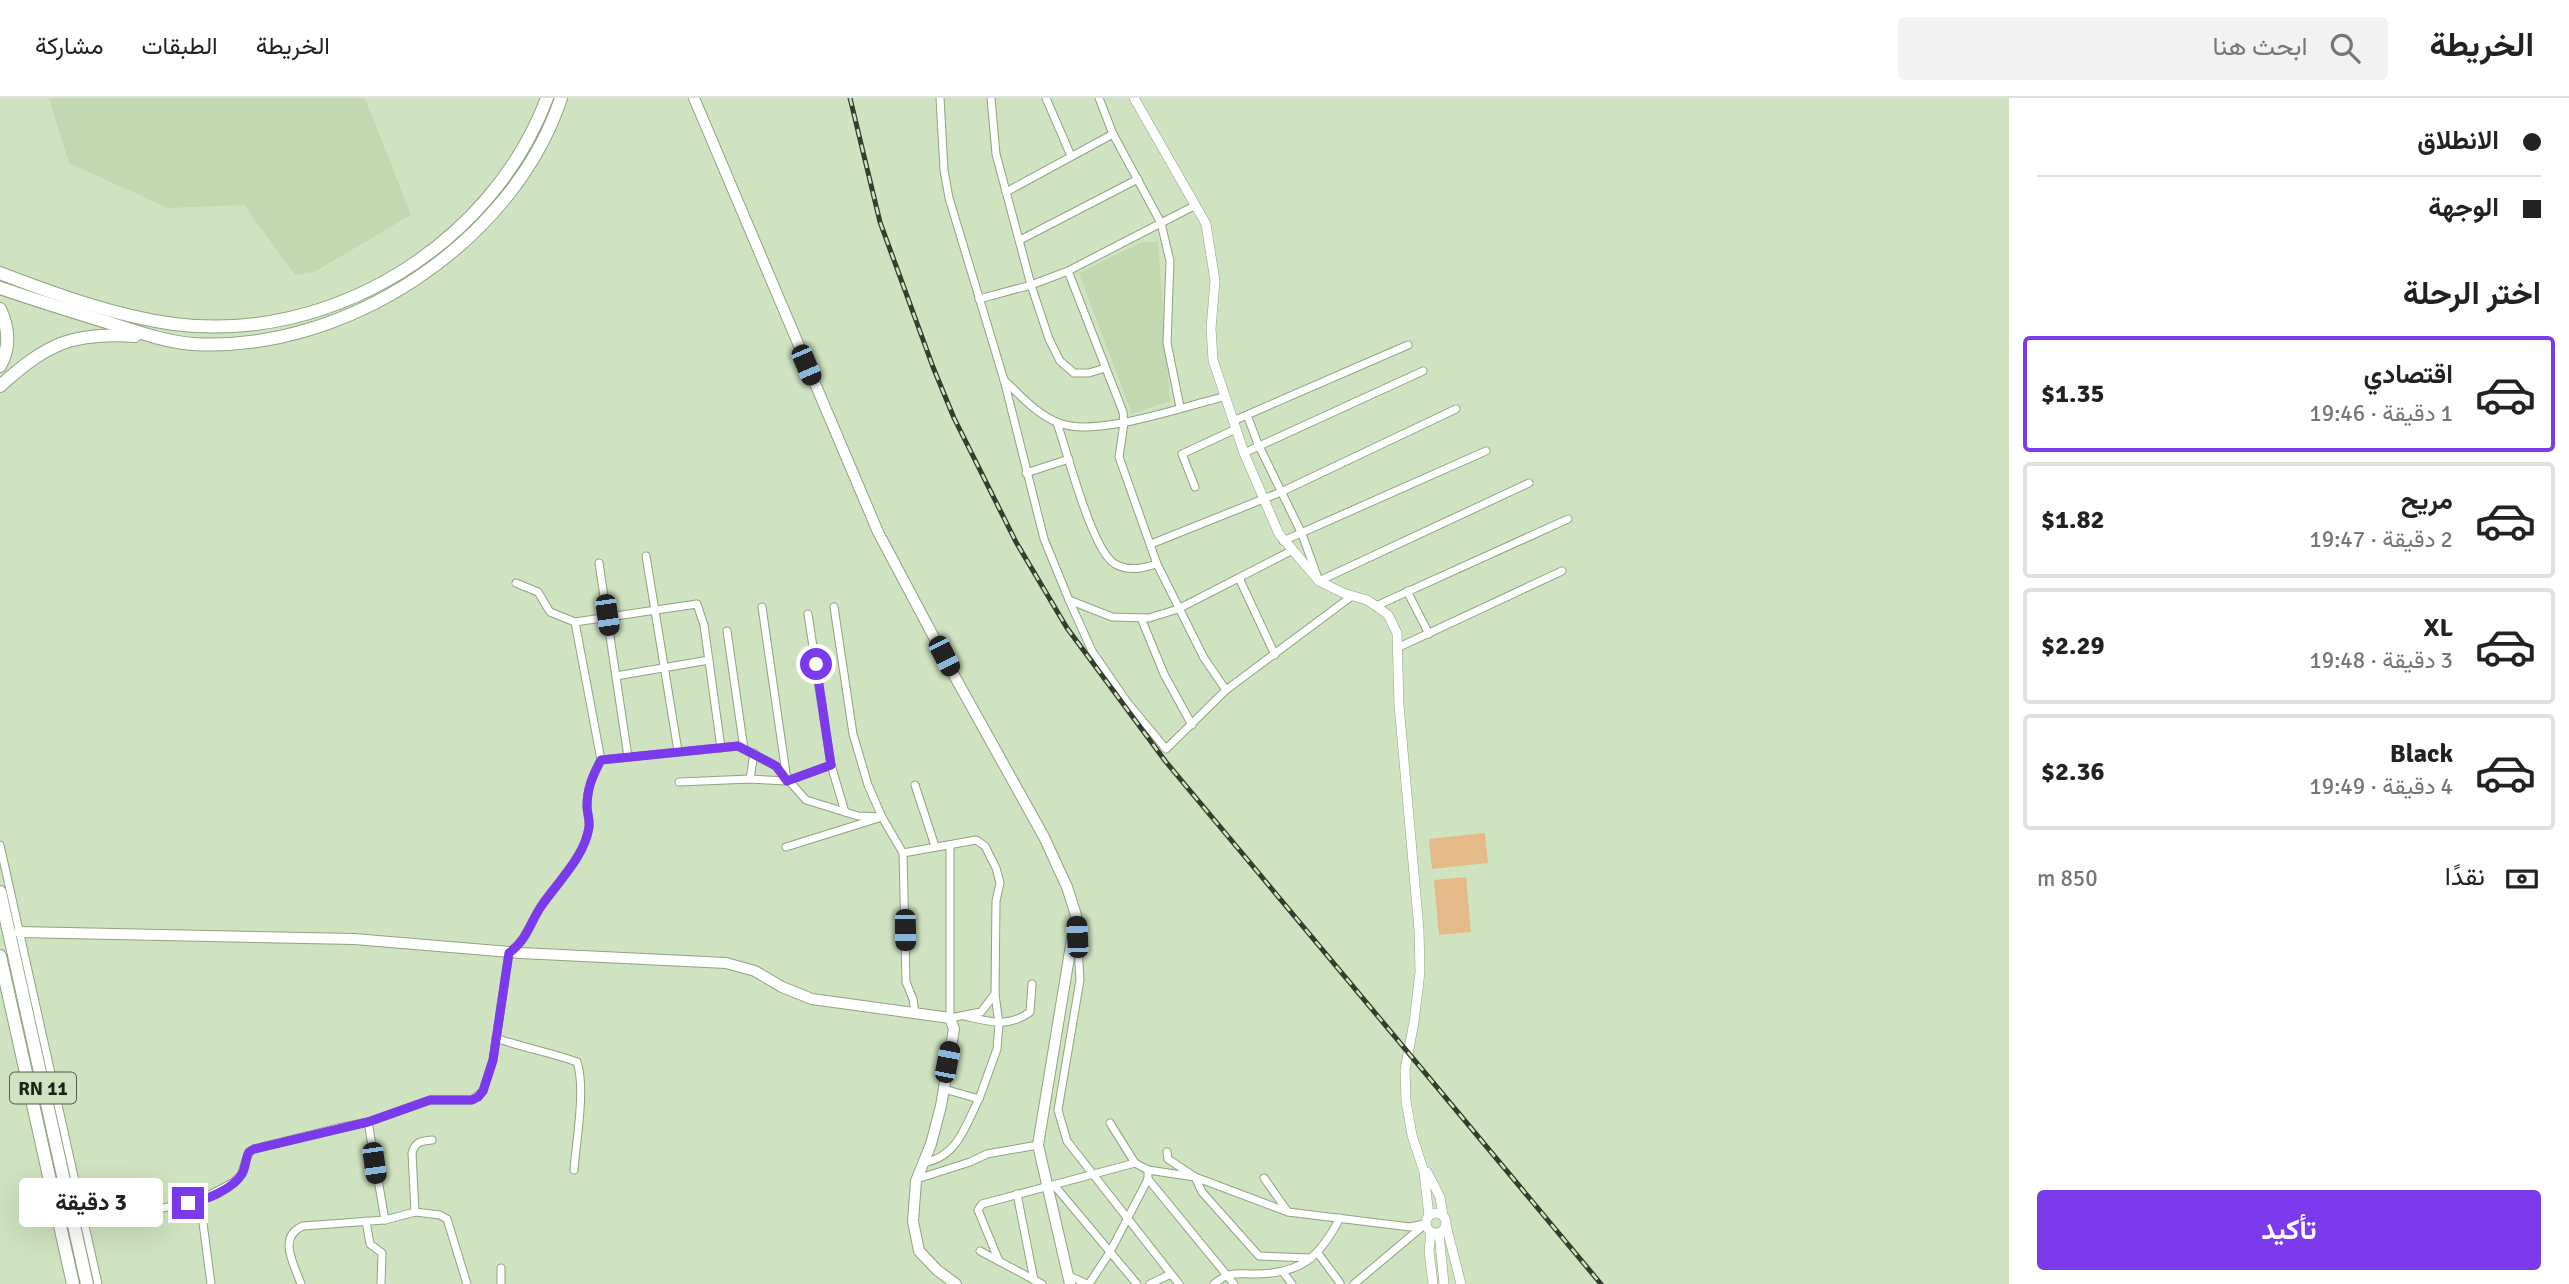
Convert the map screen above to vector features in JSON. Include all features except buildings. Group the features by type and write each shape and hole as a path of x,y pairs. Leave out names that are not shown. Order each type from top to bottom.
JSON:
{"highway":[{"path":"0,273 117,312 175,324 255,323 303,314 343,302 377,288 415,264 472,215 513,164 530,136 547,98"},
{"path":"0,288 153,337 191,344 234,344 264,340 325,323 392,295 446,258 492,213 529,162 561,98"},
{"path":"0,268 21,281"},
{"path":"0,309 8,331 7,345 0,366"},
{"path":"0,386 37,355 74,338 101,335 153,337"},
{"name":"RN 11","path":"0,891 87,1284"},
{"name":"RN 11","path":"0,956 73,1284"}],"main road":[{"path":"694,98 878,532 1044,836 1063,877 1076,915 1038,1145 1051,1186 1069,1280"},
{"path":"19,932 354,939 509,953 733,964 755,971 782,987 812,999 950,1018 954,1029 944,1089 932,1144 917,1179 913,1221 919,1251 937,1270 956,1284"}],"street":[{"path":"940,98 944,170 949,198 1004,380 1044,539 1092,651 1163,748 1169,748 1226,690 1352,596"},
{"path":"990,98 996,154 1031,285 1049,339 1060,361 1074,373 1089,373 1105,368"},
{"path":"1046,98 1071,156"},
{"path":"1098,98 1113,134 1161,223 1170,261 1167,343 1180,407"},
{"path":"1134,98 1206,224 1215,281 1210,328 1213,360 1244,453 1283,541 1319,581 1367,600 1388,615 1396,633 1420,972 1405,1069 1406,1101 1424,1172 1431,1226 1444,1284"},
{"path":"1006,192 1113,134"},
{"path":"1020,240 1138,179"},
{"path":"979,299 1031,285 1068,271 1196,205"},
{"path":"1068,271 1123,412 1119,457 1157,564 1213,673 1226,690"},
{"path":"1195,488 1182,454 1247,415 1408,345"},
{"path":"1244,453 1258,444 1423,371"},
{"path":"1004,380 1044,416 1072,428 1124,423 1224,397"},
{"path":"1151,544 1281,492 1456,409"},
{"path":"1247,415 1301,534 1319,581"},
{"path":"1057,423 1097,540 1112,563 1128,570 1157,564"},
{"path":"1283,541 1486,451"},
{"path":"1027,473 1069,459"},
{"path":"1319,581 1529,483"},
{"path":"1376,606 1568,519"},
{"path":"1069,600 1112,617 1149,618 1178,609 1291,551"},
{"path":"646,556 678,751"},
{"path":"599,563 628,757"},
{"path":"1397,648 1562,571"},
{"path":"1239,578 1275,655"},
{"path":"516,583 538,592 550,612 575,622 607,615 698,604 704,625 721,748"},
{"path":"1407,591 1429,634"},
{"path":"762,607 787,781"},
{"path":"834,607 853,734 868,785 882,817 903,853 906,982 915,1013"},
{"path":"808,614 831,765 845,812"},
{"path":"1141,618 1164,674 1192,725"},
{"path":"84,1222 196,1202 234,1182 241,1175 249,1152 254,1149 368,1122 430,1100 472,1100 483,1091 493,1060 509,953 530,930 540,908 583,845 589,827 587,805 590,781 601,760 575,622"},
{"path":"727,631 744,749"},
{"path":"616,676 709,660"},
{"path":"601,760 738,746 776,766 806,800 845,812 882,817"},
{"path":"750,779 754,753"},
{"path":"679,782 750,779 787,781 831,765"},
{"path":"915,785 935,846"},
{"path":"786,847 882,817"},
{"path":"903,853 976,840 985,846 1000,883 996,901 995,994 999,1024 997,1049 964,1134 954,1147 933,1161 923,1163"},
{"path":"0,845 98,1284"},
{"path":"950,845 950,1018 981,1012 995,994"},
{"path":"1076,915 1080,980 1058,1110 1067,1141 1179,1284"},
{"path":"962,1016 999,1024 1019,1020 1030,1012 1032,984"},
{"path":"496,1038 577,1062 580,1081 574,1170"},
{"path":"944,1089 979,1099"},
{"path":"368,1122 385,1220"},
{"path":"1110,1123 1135,1163 1148,1170 1195,1177 1288,1212 1410,1227 1431,1226"},
{"path":"415,1212 412,1153 414,1146 420,1141 432,1140"},
{"path":"917,1179 987,1154 1038,1145"},
{"path":"1167,1153 1168,1159 1195,1177 1202,1192 1259,1256 1314,1255 1340,1283"},
{"path":"1419,1158 1440,1197 1461,1284"},
{"path":"999,1261 978,1210 982,1203 1135,1163"},
{"path":"1069,1280 1088,1284 1110,1252 1148,1179 1148,1170"},
{"path":"1264,1178 1288,1212"},
{"path":"1148,1179 1234,1284"},
{"path":"1051,1186 1137,1284"},
{"path":"1017,1194 1038,1282"},
{"path":"196,1202 203,1223 211,1284"},
{"path":"301,1284 288,1242 289,1235 303,1226 385,1220 415,1212 440,1214 447,1219 467,1284"},
{"path":"1433,1284 1429,1251 1431,1226 1435,1213 1444,1219"},
{"path":"1214,1284 1226,1274 1283,1272 1298,1268 1314,1255 1340,1219"},
{"path":"1354,1284 1444,1219"},
{"path":"366,1221 370,1244 382,1253 381,1284"},
{"path":"980,1251 1038,1282"},
{"path":"501,1268 501,1284"},
{"path":"1283,1272 1292,1284"},
{"path":"1150,1284 1171,1274"}],"shaded area":[{"path":"49,98 365,98 411,215 314,272 295,275 244,205 168,208 69,163"},
{"path":"1142,242 1158,242 1170,401 1132,414 1079,273"},
{"path":"1485,833 1488,863 1432,869 1429,839"},
{"path":"1466,877 1471,932 1439,935 1434,880"}],"railway":[{"path":"850,98 880,222 933,367 954,418 1016,542 1067,628 1166,762 1601,1284"}],"route":[{"path":"188,1203 224,1190 234,1182 241,1175 249,1152 254,1149 368,1122 430,1100 472,1100 478,1097 483,1091 493,1060 509,953 530,930 540,908 583,845 589,827 587,805 590,781 601,760 738,746 776,766 787,781 831,765 816,664"}]}
